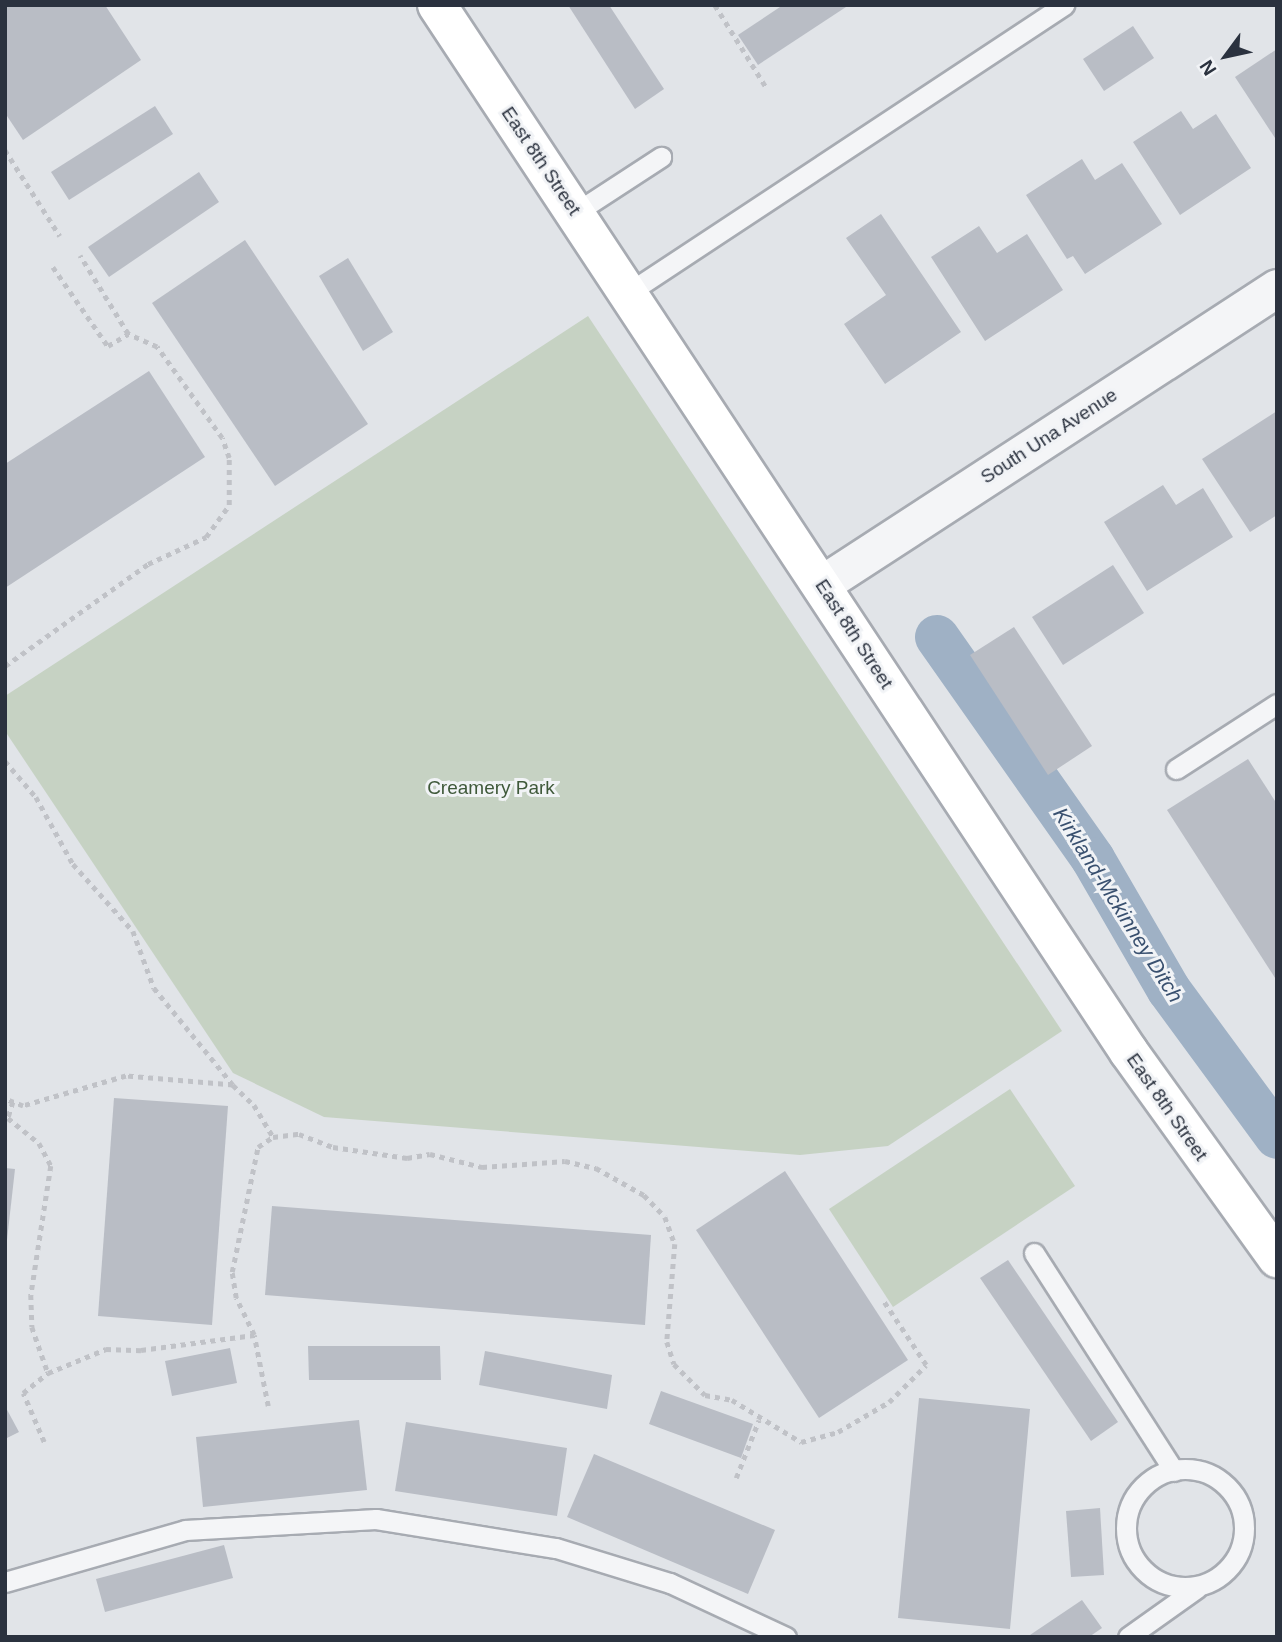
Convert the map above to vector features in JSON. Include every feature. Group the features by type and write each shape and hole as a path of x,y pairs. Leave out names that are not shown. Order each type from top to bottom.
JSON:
{"street":[{"name":"East 8th Street","path":"437,5 1129,1052 1277,1258"},
{"name":"South Una Avenue","path":"822,584 1277,288"}],"lane":[{"path":"628,293 1063,5"},
{"path":"575,213 661,156"},
{"path":"1176,769 1276,708"},
{"path":"1034,1253 1174,1471"},
{"path":"1128,1637 1198,1587 1215,1580 1235,1560 1245,1533 1243,1514 1222,1482 1206,1472 1174,1471 1149,1481 1135,1497 1126,1535 1143,1571 1169,1585 1198,1587"},
{"path":"5,1582 185,1530 376,1519 556,1548 670,1583 786,1637"}],"path":[{"path":"715,5 766,87"},
{"path":"5,150 60,236"},
{"path":"5,666 148,564 206,537 229,505 229,458 222,438 157,347 128,334 80,256"},
{"path":"54,267 108,346 128,334"},
{"path":"5,761 36,797 73,864 133,931 154,988 273,1137"},
{"path":"5,1099 23,1106 126,1076 233,1085"},
{"path":"13,1102 7,1117 39,1143 51,1166 31,1295 32,1327 48,1373"},
{"path":"268,1406 254,1335 236,1298 232,1272 258,1147 273,1137 299,1134 332,1147 407,1158 430,1154 482,1167 565,1161 597,1168 632,1188 665,1217 675,1244 667,1342 674,1364 705,1395 732,1400 759,1420 801,1442 838,1432 889,1402 926,1365 882,1299"},
{"path":"44,1443 23,1393 48,1373 106,1349 141,1350 254,1335"},
{"path":"736,1478 759,1420"}],"green space":[{"name":"Creamery Park","path":"588,316 1062,1031 888,1146 800,1155 324,1117 233,1073 5,731 5,696"},
{"path":"1010,1089 1075,1186 893,1307 829,1209"}],"building":[{"path":"5,5 105,5 141,60 23,140 5,113"},
{"path":"568,5 609,5 664,89 635,109"},
{"path":"783,5 846,7 758,65 738,35"},
{"path":"1133,26 1154,58 1104,91 1083,59"},
{"path":"1277,49 1277,141 1235,77"},
{"path":"155,106 173,134 69,200 51,172"},
{"path":"1181,111 1193,129 1216,114 1251,168 1180,215 1133,142"},
{"path":"1082,159 1095,180 1122,163 1162,224 1085,274 1073,256 1067,259 1026,195"},
{"path":"199,172 219,202 109,277 88,247"},
{"path":"881,214 961,332 885,384 844,324 886,295 846,238"},
{"path":"979,226 997,253 1027,234 1063,290 985,341 931,257"},
{"path":"245,240 368,424 275,486 152,303"},
{"path":"348,258 393,332 363,351 319,276"},
{"path":"149,371 205,457 5,588 5,464"},
{"path":"1277,411 1277,515 1250,532 1202,459"},
{"path":"1163,485 1176,505 1203,488 1233,537 1147,591 1104,522"},
{"path":"1113,565 1144,613 1063,665 1032,617"},
{"path":"1014,627 1092,746 1048,775 970,655"},
{"path":"1248,759 1277,804 1277,981 1167,810"},
{"path":"114,1098 228,1106 212,1325 98,1316"},
{"path":"5,1168 15,1169 7,1240 5,1240"},
{"path":"785,1171 908,1360 819,1418 696,1230"},
{"path":"272,1206 651,1235 645,1325 265,1295"},
{"path":"1008,1260 1118,1422 1091,1441 980,1278"},
{"path":"308,1346 440,1346 441,1380 309,1380"},
{"path":"230,1348 237,1383 172,1396 165,1361"},
{"path":"485,1351 612,1375 607,1409 479,1385"},
{"path":"661,1391 753,1424 741,1458 649,1424"},
{"path":"919,1398 1030,1409 1010,1629 898,1618"},
{"path":"5,1406 19,1432 5,1439"},
{"path":"359,1420 367,1490 203,1507 196,1437"},
{"path":"406,1422 567,1448 557,1516 395,1491"},
{"path":"594,1454 775,1530 748,1594 567,1517"},
{"path":"1100,1508 1104,1575 1071,1577 1066,1511"},
{"path":"224,1545 233,1578 105,1612 96,1579"},
{"path":"1082,1600 1102,1628 1089,1637 1027,1637"}],"waterway":[{"name":"Kirkland-Mckinney Ditch","path":"937,637 1093,859 1169,990 1277,1137"}]}
